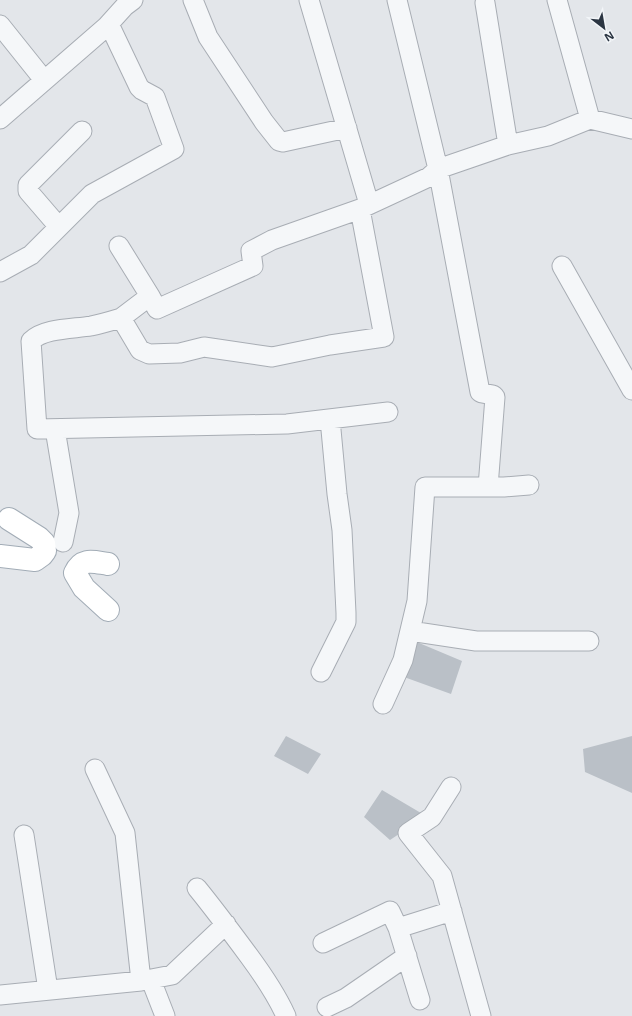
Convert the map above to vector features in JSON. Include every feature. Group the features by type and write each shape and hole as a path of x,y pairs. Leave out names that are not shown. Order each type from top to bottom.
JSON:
{"main road":[{"path":"0,556 35,560 42,556 45,551 44,543 39,538 9,519"},
{"path":"108,564 84,562 78,566 75,572 84,588 108,610"}],"street":[{"path":"0,119 109,24 125,6 133,0"},
{"path":"193,0 208,37 264,122 279,141 283,142 347,128"},
{"path":"121,318 140,350 149,354 180,353 204,347 272,357 330,344 384,337 364,207 347,128 309,0"},
{"path":"397,0 438,169 480,392 493,395 494,397 488,487"},
{"path":"557,0 590,119"},
{"path":"485,3 508,145"},
{"path":"0,273 31,255 92,194 174,149 155,97 139,87 109,24"},
{"path":"0,26 44,80"},
{"path":"119,246 150,296 156,310 253,266 251,251 272,240 364,207 429,176 438,169 508,145 548,136 590,119 632,129"},
{"path":"59,227 28,191 28,185 82,131"},
{"path":"562,266 632,390"},
{"path":"150,296 121,318 93,326 45,332 36,336 31,341 37,429 287,424 388,412"},
{"path":"320,672 346,622 342,530 330,419"},
{"path":"55,429 69,513 63,542"},
{"path":"383,704 403,660 417,601 425,487 504,487 529,485"},
{"path":"410,631 476,641 589,641"},
{"path":"95,770 125,833 146,981 165,1016"},
{"path":"451,787 432,816 408,833 442,876 481,1016"},
{"path":"24,835 48,990"},
{"path":"197,888 226,924 264,977 280,1002 286,1016"},
{"path":"323,942 390,911 398,928 420,1000"},
{"path":"398,928 452,911"},
{"path":"0,995 146,981 172,975 226,924"},
{"path":"327,1007 346,998 406,956"}],"building":[{"path":"412,640 462,661 451,694 404,677"},
{"path":"286,736 321,754 308,774 274,756"},
{"path":"632,736 632,793 585,772 583,749"},
{"path":"382,790 426,816 390,840 364,817"}]}
